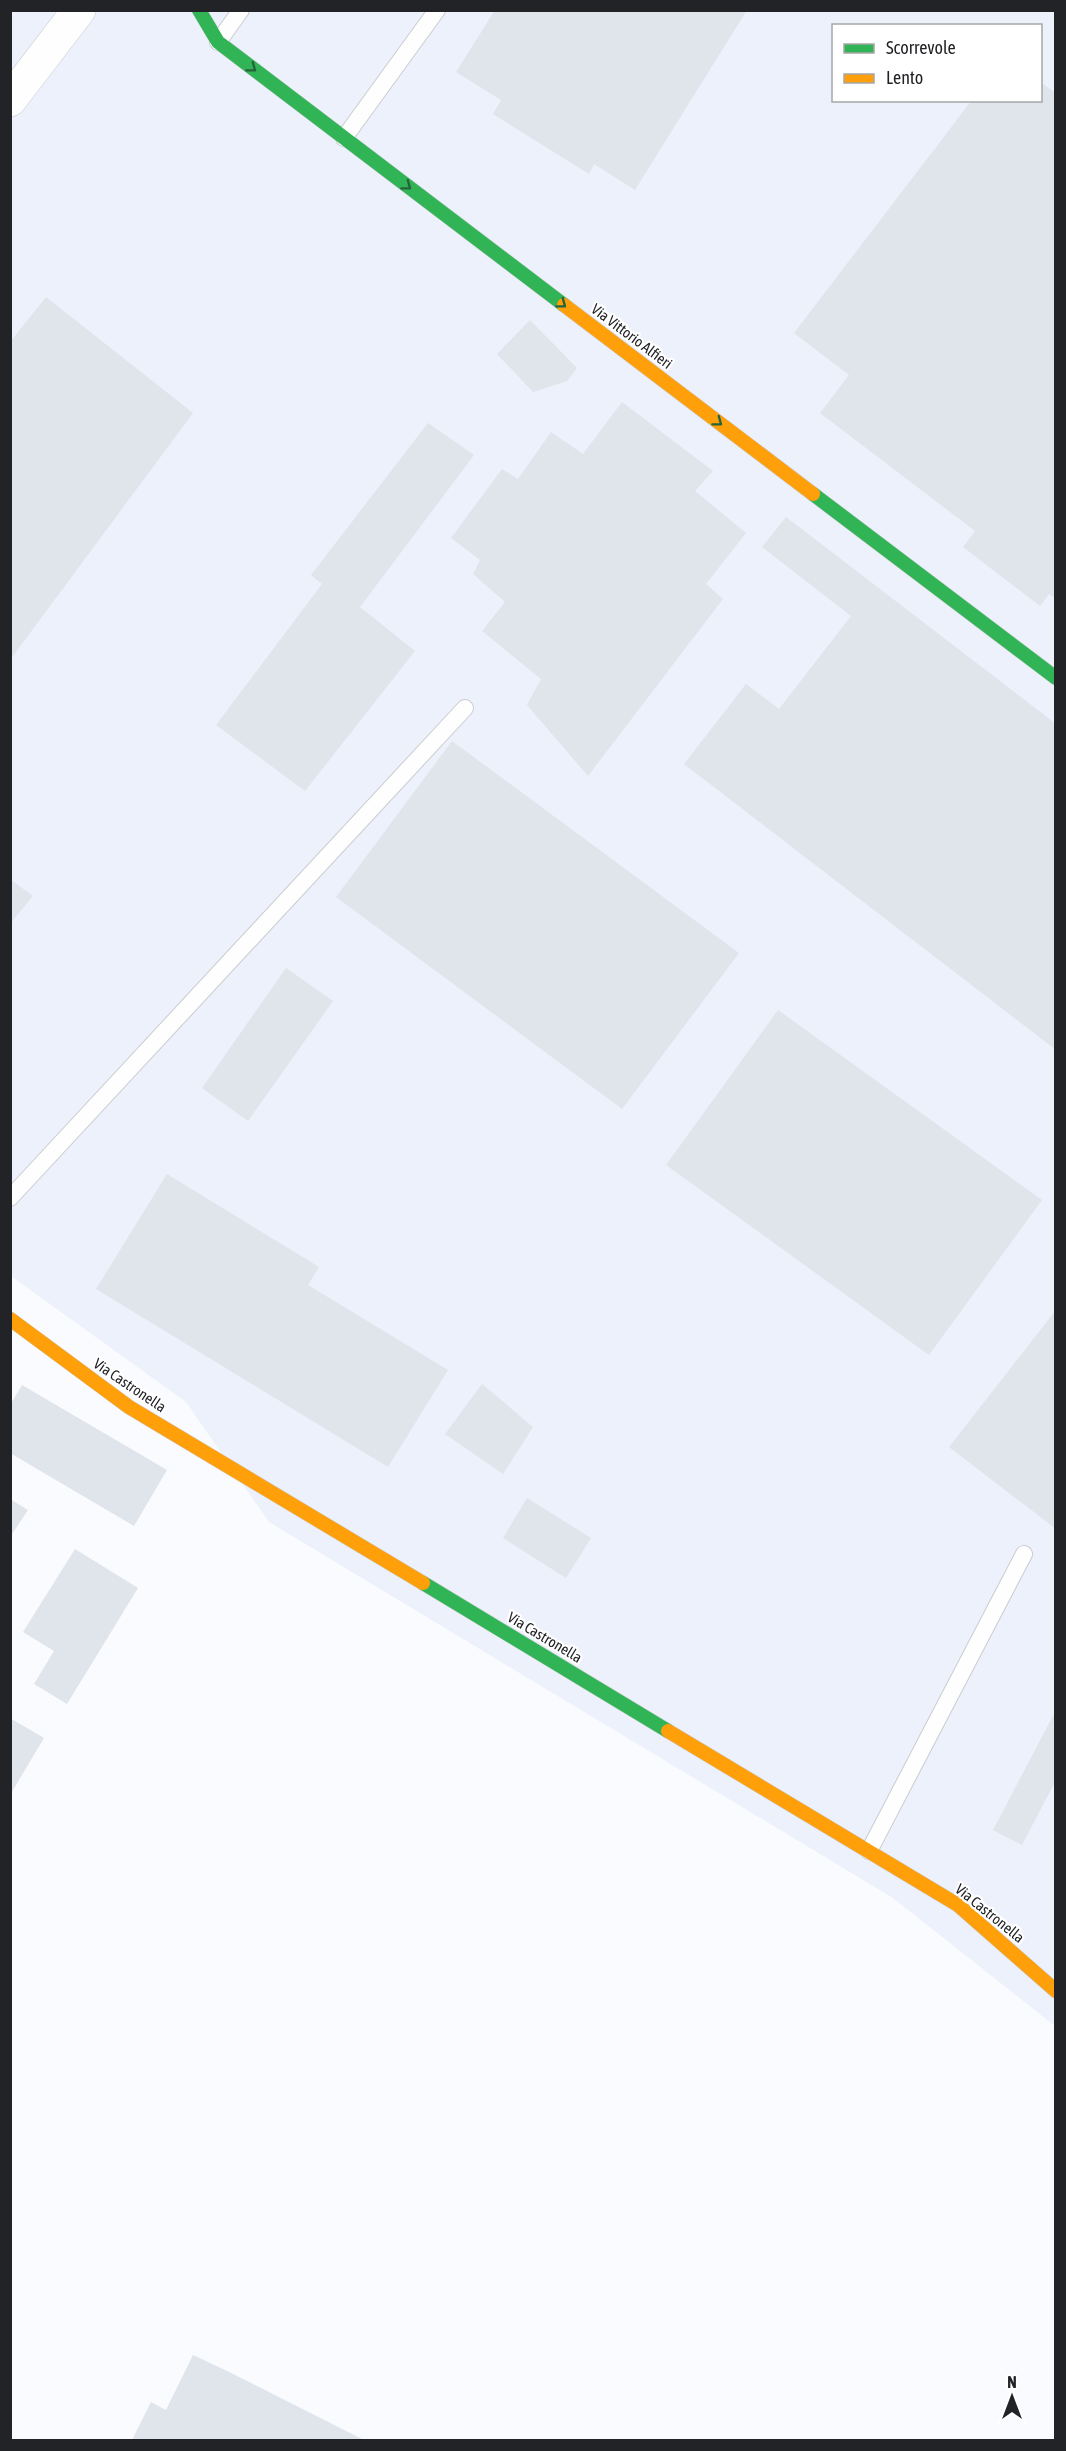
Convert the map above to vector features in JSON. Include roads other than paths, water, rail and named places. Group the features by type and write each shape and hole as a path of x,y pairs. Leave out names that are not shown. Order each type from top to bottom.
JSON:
{"street":[{"path":"10,100 80,10"},
{"name":"Via Vittorio Alfieri","path":"199,10 218,42 1056,678"},
{"name":"Via Castronella","path":"10,1319 129,1407 957,1905 1056,1991"}],"lane":[{"path":"218,42 241,10"},
{"path":"344,138 437,10"},
{"path":"10,1198 465,708"},
{"path":"869,1851 1024,1554"}]}
